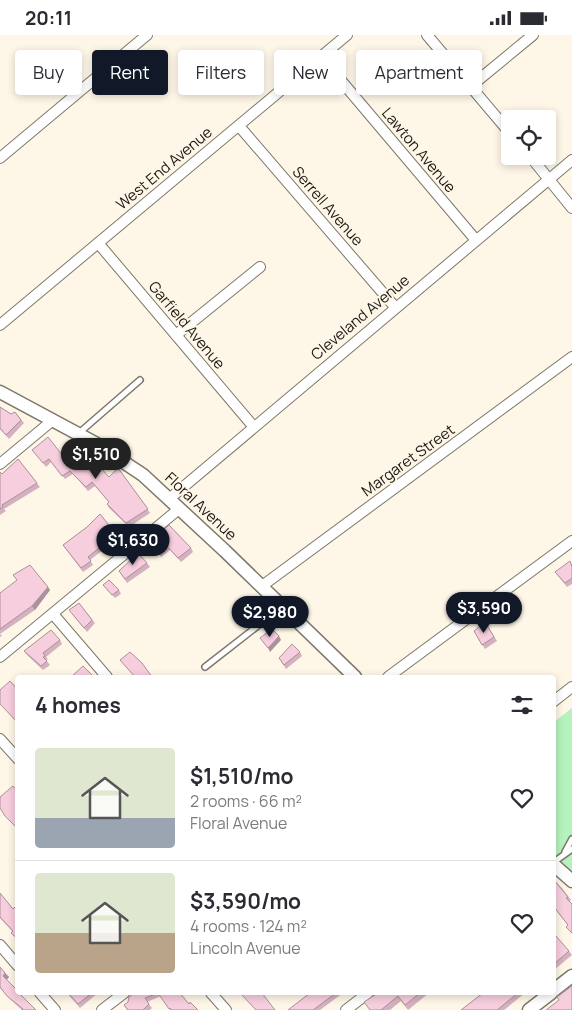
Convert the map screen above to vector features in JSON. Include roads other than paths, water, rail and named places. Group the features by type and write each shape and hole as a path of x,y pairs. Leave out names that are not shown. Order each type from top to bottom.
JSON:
{"street":[{"path":"0,158 147,35"},
{"name":"West End Avenue","path":"329,50 347,35"},
{"path":"427,35 440,50"},
{"path":"482,77 534,35"},
{"name":"Lawton Avenue","path":"346,87 475,239"},
{"name":"West End Avenue","path":"0,325 276,95"},
{"path":"478,95 501,122"},
{"name":"Serrell Avenue","path":"239,126 395,307"},
{"name":"Cleveland Avenue","path":"169,499 475,239 572,160"},
{"path":"537,165 572,208"},
{"name":"Garfield Avenue","path":"98,243 253,426"},
{"path":"176,335 260,267"},
{"name":"Margaret Street","path":"262,587 572,357"},
{"name":"Floral Avenue","path":"0,392 78,433 130,465 180,509 353,675"},
{"path":"0,463 53,420"},
{"path":"0,657 180,509"},
{"path":"391,675 572,541"},
{"path":"53,614 105,675"},
{"path":"556,699 572,687"},
{"path":"0,739 15,756"},
{"path":"556,865 572,881"},
{"path":"0,945 15,962"},
{"path":"556,988 572,976"},
{"path":"42,995 55,1010"},
{"path":"102,1010 121,995"},
{"path":"213,995 226,1010"},
{"path":"346,1010 365,995"},
{"path":"529,1010 547,995"}],"lane":[{"path":"78,433 140,380"},
{"path":"205,667 282,607"},
{"path":"556,861 572,839"},
{"path":"564,852 572,849"}]}
